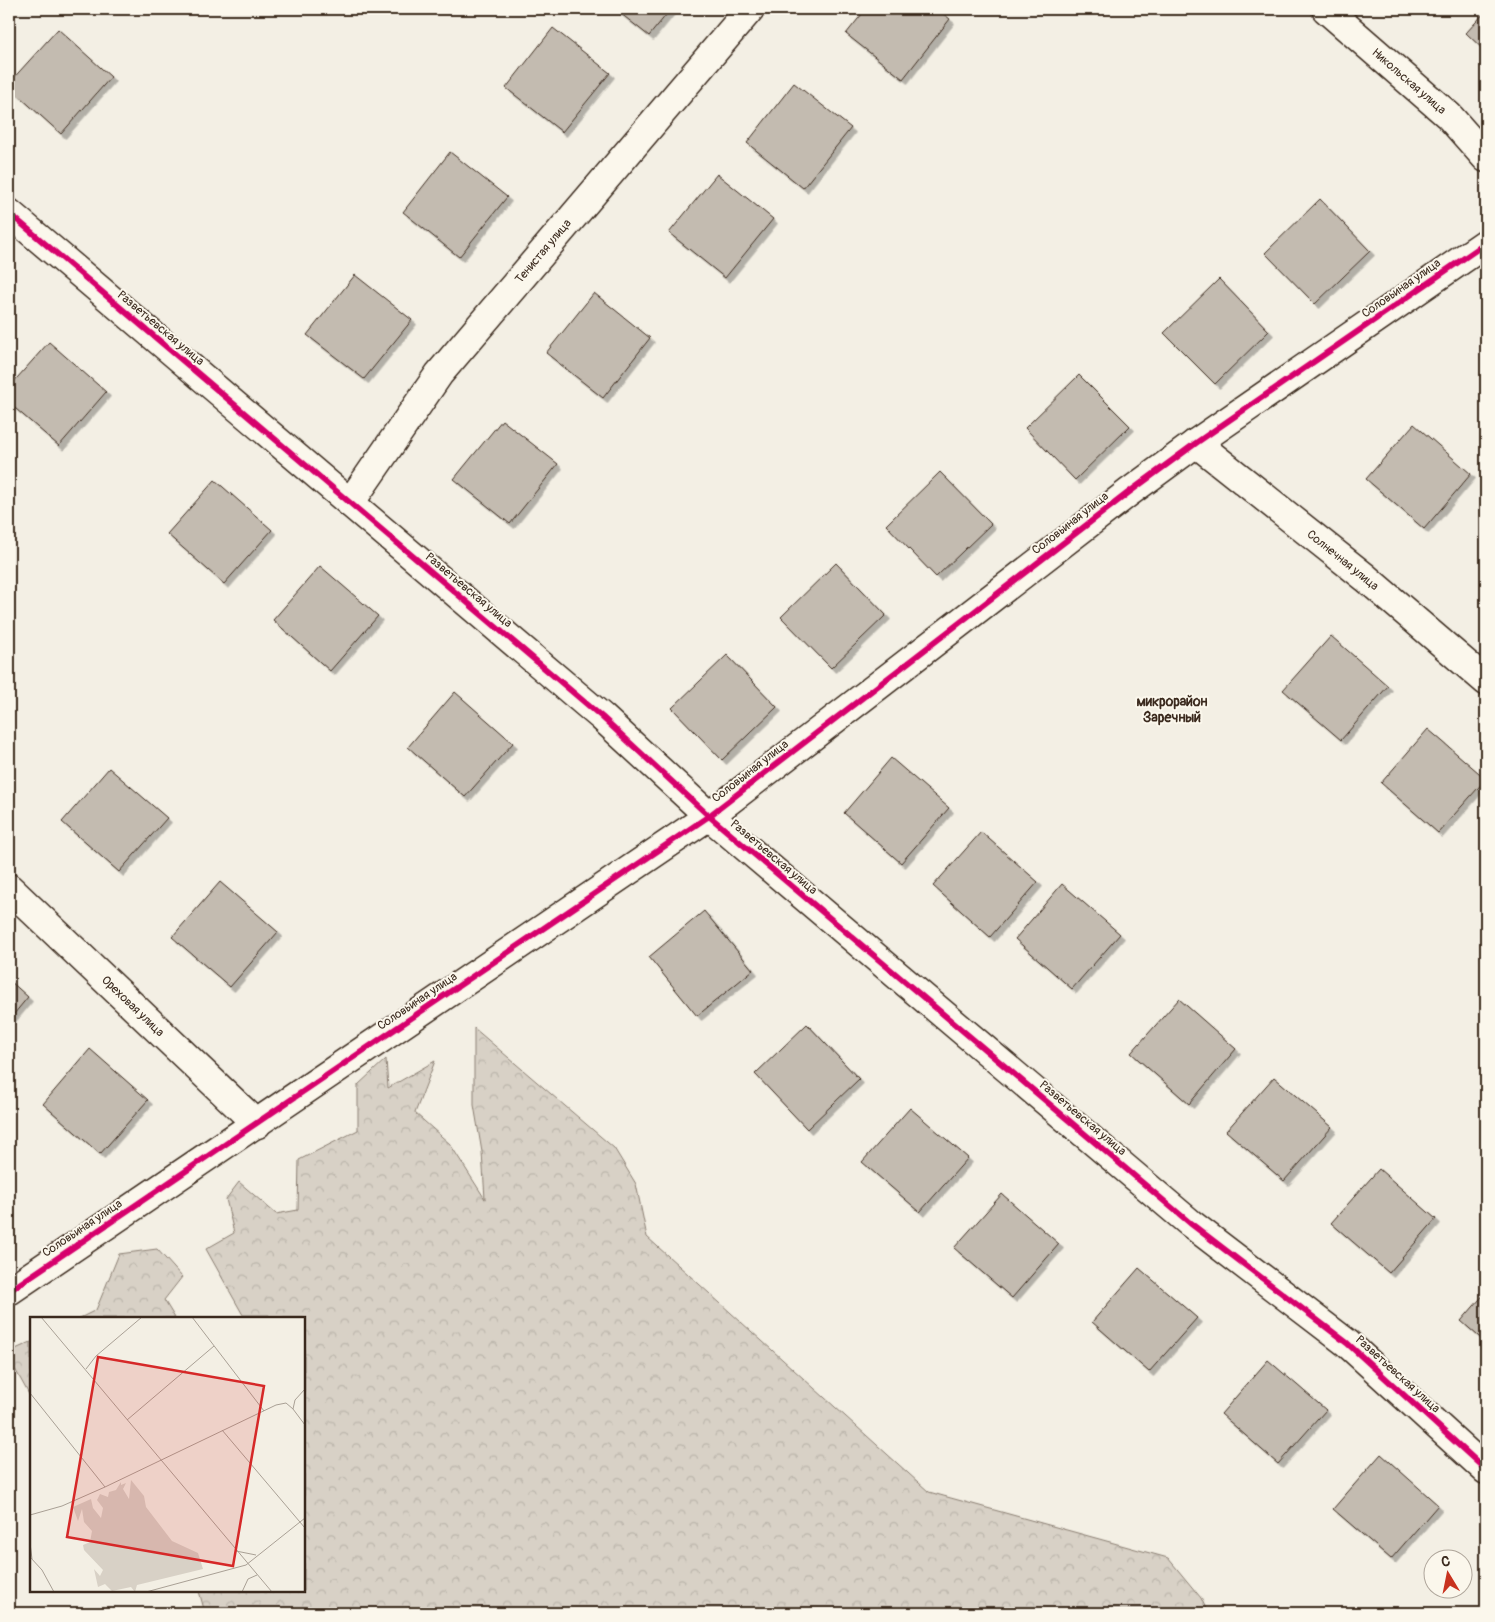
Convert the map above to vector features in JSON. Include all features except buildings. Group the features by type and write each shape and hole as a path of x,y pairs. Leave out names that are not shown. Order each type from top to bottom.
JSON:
{"street":[{"name":"Тенистая улица","path":"350,503 439,374 750,9"},
{"name":"Никольская улица","path":"1326,9 1448,116 1486,158"},
{"name":"Разветьевская улица","path":"9,213 602,717 709,816 1190,1223 1347,1342 1486,1470"},
{"name":"Соловьиная улица","path":"9,1291 709,816 1128,493 1196,443 1486,243"},
{"name":"Солнечная улица","path":"1196,443 1366,578 1486,680"},
{"name":"Ореховая улица","path":"9,888 257,1124"}],"green space":[{"path":"474,1028 614,1148 636,1184 647,1237 929,1492 1168,1558 1201,1598 1208,1613 205,1613 199,1592 305,1592 305,1317 243,1315 206,1249 234,1233 226,1199 239,1182 276,1214 298,1210 299,1160 358,1130 358,1085 386,1059 388,1088 435,1061 415,1113 450,1144 485,1199 482,1152 474,1105"},
{"path":"157,1249 182,1277 164,1300 174,1317 82,1317 96,1310 119,1254"},
{"path":"30,1342 30,1396 9,1358 9,1352"}],"cycle path":[{"path":"9,213 602,717 709,816 1190,1223 1347,1343 1486,1470"},
{"path":"9,1291 709,816 1128,493 1196,443 1486,243"}],"district":[{"name":"микрорайон Заречный","path":"1172,710"}]}
